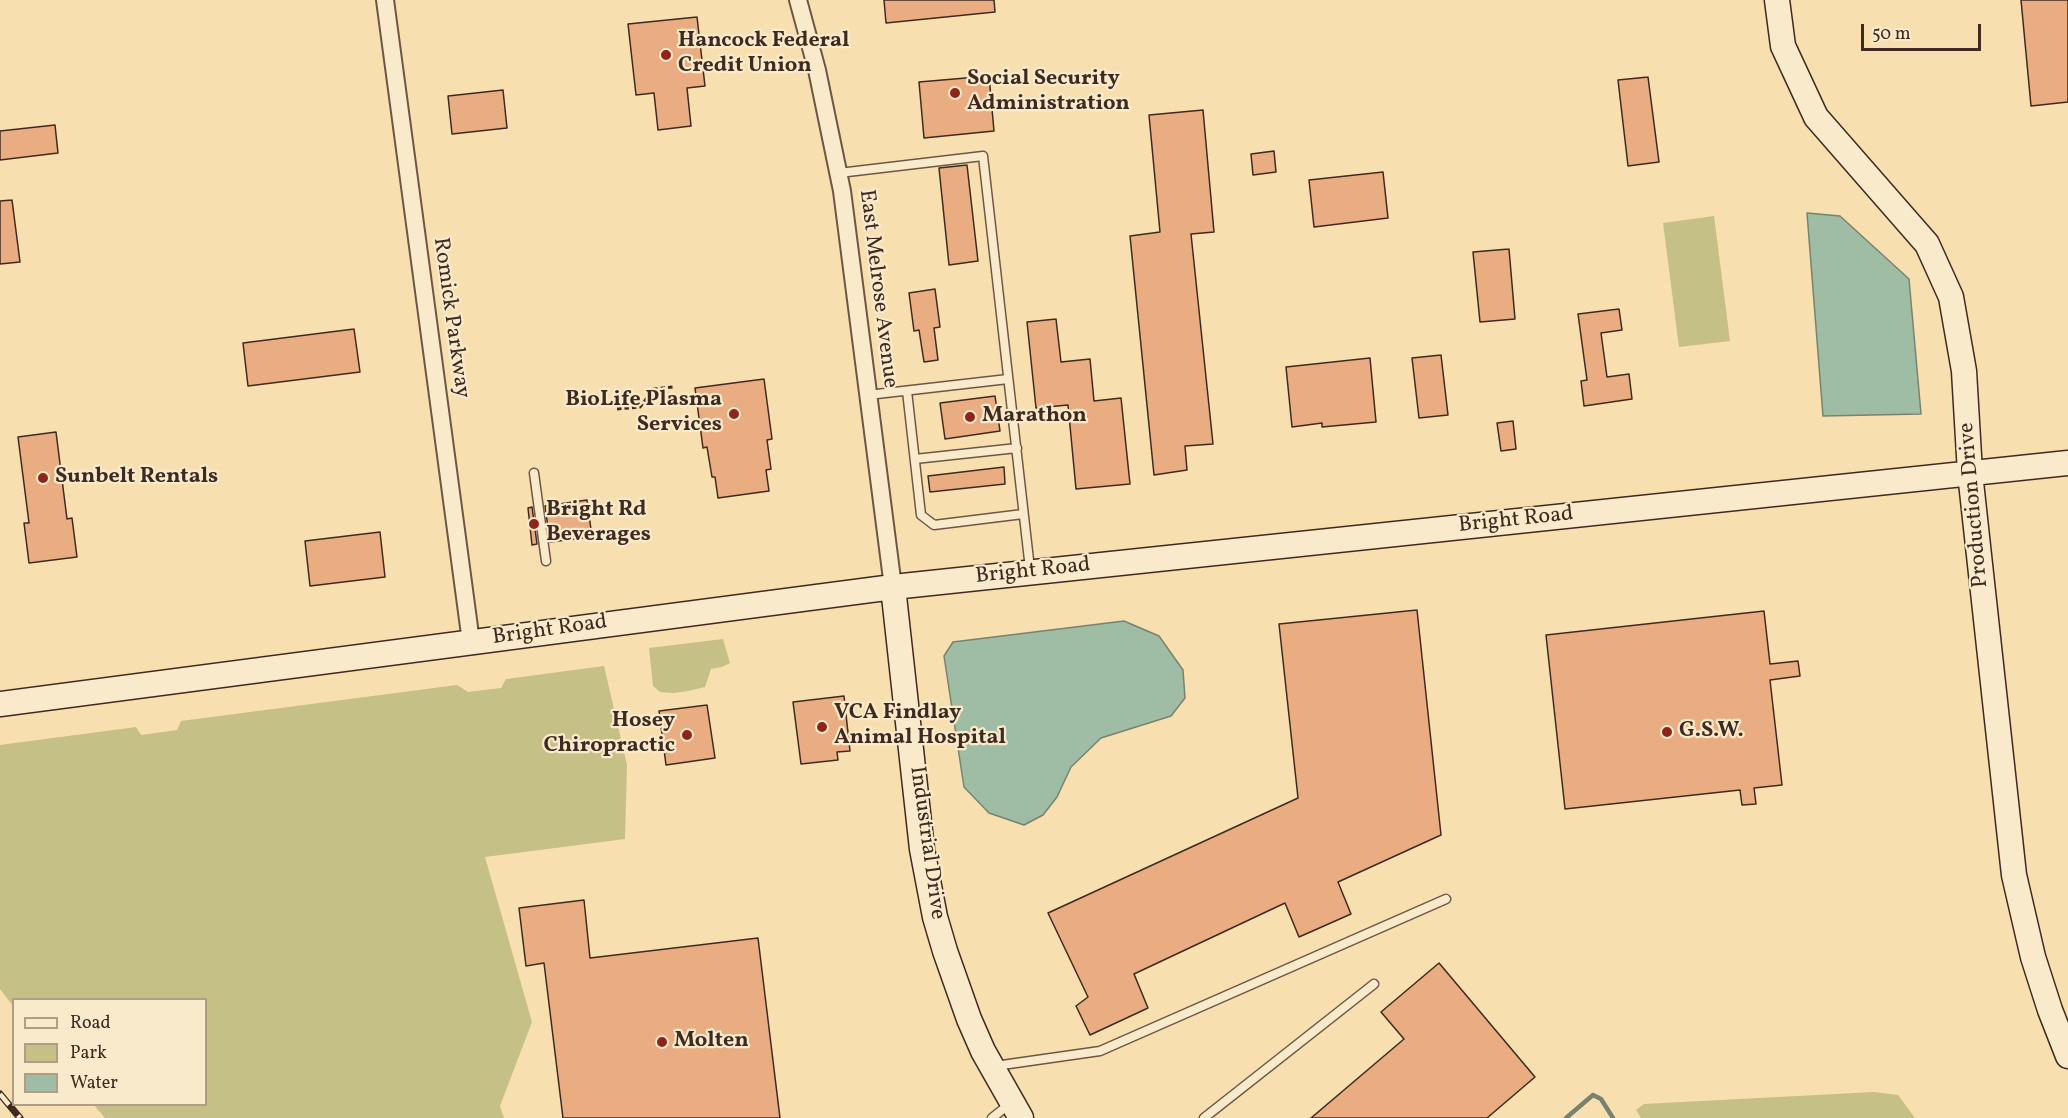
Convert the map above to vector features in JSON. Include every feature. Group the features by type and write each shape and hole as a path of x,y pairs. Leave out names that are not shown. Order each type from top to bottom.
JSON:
{"main road":[{"name":"Production Drive","path":"1777,0 1783,46 1816,117 1927,244 1951,297 1964,371 1970,473 2014,874 2033,957 2054,1010 2068,1056"},
{"name":"Bright Road","path":"0,704 893,587 2068,463"},
{"name":"Industrial Drive","path":"893,587 928,882 935,917 952,974 969,1019 991,1066 1016,1110"}],"street":[{"name":"Romick Parkway","path":"385,0 471,642"},
{"name":"East Melrose Avenue","path":"798,0 817,70 839,173 893,587"}],"lane":[{"path":"839,173 983,156 1030,573"},
{"path":"868,395 1008,379"},
{"path":"907,391 921,515 934,525 1023,514"},
{"path":"915,459 1017,448"},
{"path":"534,473 546,561"},
{"path":"991,1066 1100,1051 1446,899"},
{"path":"1204,1118 1374,984"},
{"path":"992,1118 1016,1110"}],"path":[{"path":"617,409 640,407 654,389 673,387"}],"green space":[{"path":"1714,216 1730,341 1679,347 1663,223"},
{"path":"723,639 730,663 711,669 705,687 673,693 660,692 653,686 649,648"},
{"path":"604,666 627,765 625,839 485,857 532,1022 500,1106 504,1118 105,1118 95,1106 207,1106 207,998 12,998 12,1005 0,989 0,745 136,727 141,735 177,730 181,721 457,685 468,692 501,688 506,679"},
{"path":"1874,1092 1898,1095 1915,1118 1641,1118 1636,1110 1644,1104"}],"water":[{"path":"1807,213 1840,216 1909,279 1921,414 1823,416"},
{"path":"1124,621 1159,636 1183,670 1185,698 1171,716 1101,738 1071,767 1057,797 1043,815 1024,825 989,813 964,787 944,656 953,642"}],"building":[{"path":"884,0 994,0 995,12 886,23"},
{"path":"2021,0 2068,0 2068,102 2031,106"},
{"name":"Hancock Federal Credit Union","path":"697,17 705,86 687,88 691,126 658,130 654,93 636,95 628,24"},
{"name":"Social Security Administration","path":"989,76 994,131 924,138 919,82"},
{"path":"1648,77 1659,162 1628,166 1618,80"},
{"path":"503,90 507,128 452,134 448,96"},
{"path":"1203,110 1214,232 1191,234 1213,444 1185,446 1187,470 1154,475 1130,236 1160,232 1149,115"},
{"path":"55,125 58,153 0,160 0,131"},
{"path":"1274,151 1276,172 1253,175 1251,154"},
{"path":"967,165 978,261 949,265 939,168"},
{"path":"1383,172 1388,218 1314,227 1309,180"},
{"path":"12,200 20,262 0,264 0,201"},
{"path":"1509,249 1515,319 1480,322 1473,252"},
{"path":"935,289 940,327 934,328 938,360 924,362 919,330 914,331 909,293"},
{"path":"1619,309 1622,330 1601,333 1607,377 1629,374 1632,399 1584,406 1581,381 1587,380 1578,314"},
{"path":"1056,319 1061,362 1090,359 1094,401 1121,398 1130,484 1076,489 1068,405 1036,408 1027,322"},
{"path":"354,329 360,372 248,386 243,343"},
{"path":"1441,355 1448,415 1419,418 1412,358"},
{"path":"1370,358 1376,422 1322,427 1322,423 1292,427 1286,367"},
{"name":"BioLife Plasma Services","path":"764,379 772,439 767,440 771,469 766,470 769,491 718,498 707,447 703,448 695,388"},
{"name":"Marathon","path":"995,396 1000,431 945,439 940,403"},
{"path":"1513,421 1516,449 1501,451 1497,423"},
{"name":"Sunbelt Rentals","path":"56,432 67,519 72,518 77,557 29,563 24,523 29,523 18,437"},
{"name":"Marathon","path":"1004,467 1005,484 930,492 928,476"},
{"path":"587,500 592,537 550,542 545,506"},
{"path":"532,507 537,544 532,545 528,508"},
{"path":"380,532 385,577 310,586 305,541"},
{"path":"1417,610 1441,835 1338,882 1351,914 1299,937 1285,903 1134,974 1148,1008 1090,1035 1076,1006 1088,997 1048,913 1298,798 1279,624"},
{"name":"G.S.W.","path":"1764,611 1770,664 1798,661 1800,676 1770,680 1782,785 1754,788 1756,804 1742,805 1740,790 1565,809 1546,635"},
{"name":"VCA Findlay Animal Hospital","path":"844,696 850,751 837,752 838,760 801,764 793,702"},
{"name":"Hosey Chiropractic","path":"707,705 715,758 666,765 659,711"},
{"name":"Molten","path":"584,900 590,958 758,938 780,1118 563,1118 544,963 526,966 519,908"},
{"path":"1439,963 1535,1077 1487,1118 1311,1118 1404,1039 1381,1012"}],"waterway":[{"path":"1566,1118 1593,1095 1601,1099 1613,1118"}],"railway":[{"path":"0,1094 20,1118"}],"place":[{"name":"Hancock Federal Credit Union","path":"666,55"},
{"name":"Social Security Administration","path":"955,93"},
{"name":"BioLife Plasma Services","path":"734,414"},
{"name":"Marathon","path":"970,417"},
{"name":"Sunbelt Rentals","path":"43,478"},
{"name":"Bright Rd Beverages","path":"534,524"},
{"name":"VCA Findlay Animal Hospital","path":"822,727"},
{"name":"G.S.W.","path":"1667,732"},
{"name":"Hosey Chiropractic","path":"687,735"},
{"name":"Molten","path":"662,1042"}]}
